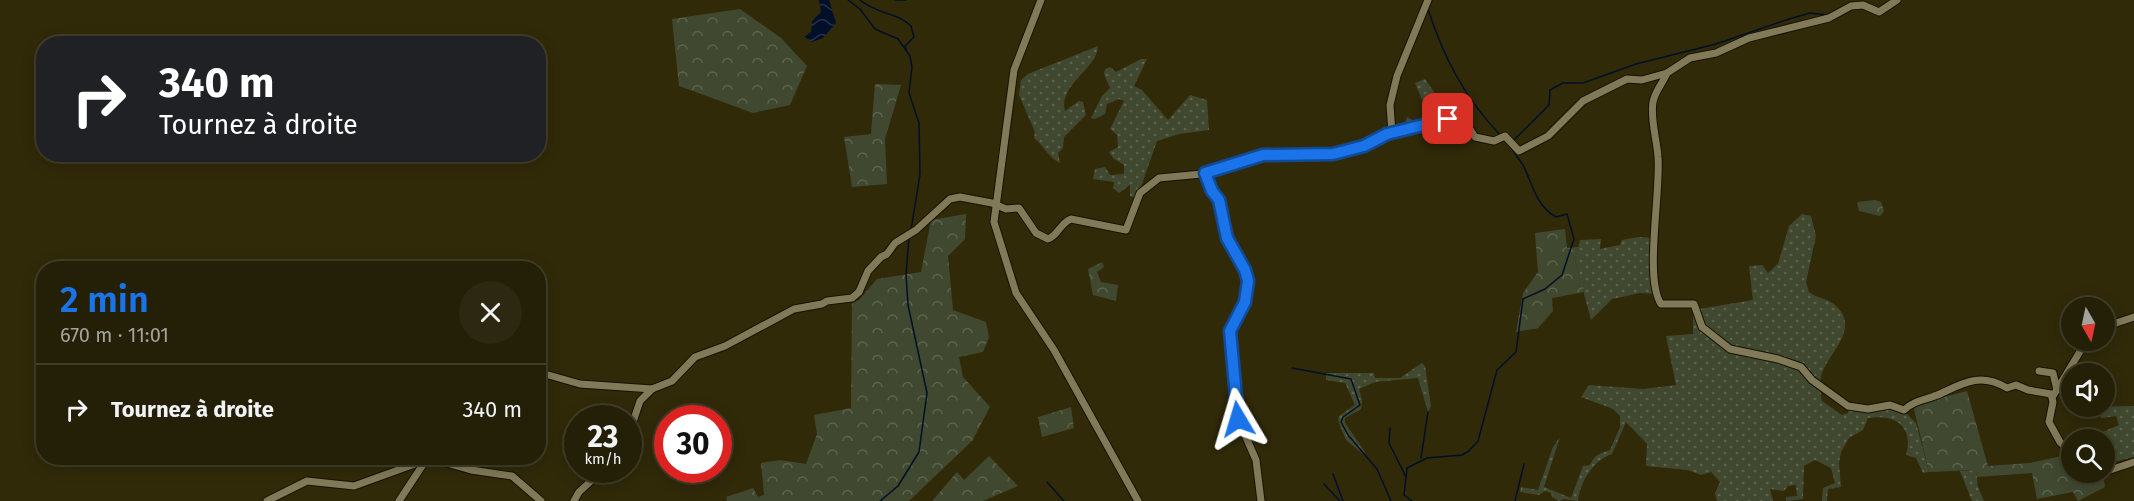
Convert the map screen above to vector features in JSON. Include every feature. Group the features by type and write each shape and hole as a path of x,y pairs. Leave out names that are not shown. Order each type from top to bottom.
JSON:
{"street":[{"path":"1041,0 1014,70 994,222 1016,293 1054,350 1138,501"},
{"path":"1392,133 1390,105 1397,76 1428,0"},
{"path":"639,405 652,389 672,381 695,357 725,346 742,335 778,320 787,312 827,301 852,298 863,287 868,271 881,257 887,254 895,243 916,230 950,199 960,197 995,204 1006,209 1019,208 1043,239 1053,238 1063,224 1071,219 1126,230 1134,205 1143,189 1159,178 1205,173 1263,155 1333,154 1364,146 1392,133 1448,119 1470,129 1476,137 1494,141 1505,136 1519,152 1548,136 1583,100 1627,79 1642,80 1667,73 1690,58 1722,51 1749,38 1828,18 1858,4 1879,12 1896,0"},
{"path":"1667,73 1653,105 1659,157 1659,197 1654,238 1655,273 1661,304 1694,304 1702,327 1722,345 1801,367 1812,380 1854,408 1890,405 1904,410 1913,401 1942,393 1950,387 1979,380 1995,381 2009,388 2016,385 2055,393"},
{"path":"1205,173 1212,191 1219,200 1227,238 1245,270 1248,281 1245,302 1234,319 1231,337 1238,419 1256,459 1261,501"},
{"path":"2115,323 2134,317"},
{"path":"2055,393 2080,351"},
{"path":"2039,371 2054,375 2055,393 2049,420 2061,443"},
{"path":"546,374 580,384 652,389"},
{"path":"2115,468 2134,462"},
{"path":"267,501 307,481 354,486 412,465"},
{"path":"399,501 424,465"},
{"path":"454,465 512,476 541,501"},
{"path":"574,501 579,492 589,483"}],"green space":[{"path":"740,9 781,38 807,66 790,105 753,113 679,86 672,19"},
{"path":"1098,46 1092,62 1072,85 1064,102 1065,111 1079,101 1083,102 1086,115 1064,137 1063,148 1058,153 1060,163 1034,138 1035,132 1019,95 1021,80 1028,74"},
{"path":"1141,59 1147,59 1134,86 1142,90 1168,120 1190,95 1207,100 1209,130 1179,134 1157,141 1137,198 1130,196 1130,185 1119,193 1113,188 1114,182 1093,179 1095,169 1105,167 1110,175 1124,174 1124,165 1113,158 1109,152 1118,147 1117,135 1110,129 1124,101 1119,99 1107,104 1105,114 1095,119 1091,118 1102,96 1110,88 1104,74 1105,69 1110,67 1116,72"},
{"path":"1425,79 1459,129 1459,134 1445,134 1441,124 1420,132 1409,131 1405,123 1407,117 1418,123 1429,116 1415,83"},
{"path":"875,84 901,85 885,139 887,184 852,187 844,137 871,134"},
{"path":"1875,200 1881,202 1884,211 1880,216 1859,211 1857,202"},
{"path":"966,214 965,239 948,256 953,310 986,322 989,337 983,352 959,357 963,377 990,407 972,441 909,501 727,501 726,497 753,488 758,497 764,495 761,463 780,460 806,464 817,434 814,415 851,408 852,303 859,300 877,279 921,272 931,220"},
{"path":"1802,214 1811,216 1816,236 1806,282 1809,292 1835,305 1845,322 1841,339 1822,373 1820,387 1822,401 1842,415 1848,413 1848,406 1900,407 1916,423 1929,472 1923,473 1916,458 1906,455 1907,436 1900,424 1886,418 1868,418 1863,430 1849,438 1841,452 1839,463 1841,487 1828,489 1827,501 1822,501 1823,488 1835,483 1831,468 1815,460 1804,466 1803,499 1786,501 1786,497 1797,496 1796,485 1788,486 1784,491 1770,489 1773,501 1717,501 1715,493 1720,482 1711,472 1701,475 1688,470 1646,466 1647,444 1626,422 1612,454 1599,461 1589,472 1579,493 1578,501 1564,499 1559,501 1552,497 1551,493 1545,491 1539,495 1520,492 1521,487 1538,490 1553,447 1560,437 1544,487 1571,498 1583,466 1590,465 1596,456 1610,450 1620,427 1620,416 1613,409 1581,397 1589,385 1643,389 1676,385 1666,336 1693,334 1693,310 1753,300 1749,266 1762,265 1768,273 1778,264 1789,226"},
{"path":"1565,229 1567,248 1578,247 1575,260 1584,292 1552,298 1553,311 1538,328 1516,332 1523,293 1538,272 1535,233"},
{"path":"1638,237 1654,238 1657,294 1640,293 1612,299 1591,320 1575,260 1580,240 1601,239 1600,249 1620,245 1622,240"},
{"path":"1102,262 1104,267 1097,272 1101,282 1118,285 1116,301 1093,295 1088,269"},
{"path":"1422,363 1425,366 1431,406 1428,412 1418,378 1375,382 1359,389 1362,400 1361,409 1345,418 1345,423 1365,452 1363,454 1346,440 1338,421 1339,416 1355,405 1345,383 1326,380 1326,373 1374,373 1375,378 1400,378"},
{"path":"1967,391 1988,466 2030,463 2061,456 2061,483 2104,483 2105,487 2078,501 2073,492 2037,499 2032,473 1977,477 1976,470 1929,472 1913,405"},
{"path":"2115,406 2134,406 2134,457 2115,462 2115,429 2110,429 2119,425 2115,416"},
{"path":"1071,407 1074,428 1042,437 1038,417"},
{"path":"989,456 1018,486 983,501 932,501 957,472 964,480"},
{"path":"1976,470 1978,487 1984,501 1972,501 1960,471"}],"water":[{"path":"819,0 829,0 836,23 823,38 812,42 804,37 811,32 812,21 821,12"}],"waterway":[{"path":"848,0 860,9 875,29 898,39 910,56 912,67 909,93 919,123 920,174 911,230"},
{"path":"860,0 866,5 900,18 911,26 914,37 905,46 906,50"},
{"path":"895,0 906,0"},
{"path":"1428,9 1441,45 1457,77 1488,122 1501,136"},
{"path":"1513,141 1549,105 1550,90 1563,83 1583,83 1636,64 1716,44 1810,13 1828,15"},
{"path":"1412,501 1404,495 1407,468 1427,458 1462,455 1478,441 1497,370 1516,352 1523,299 1545,289 1562,275 1574,239 1567,214 1556,217 1544,207 1535,194 1523,165 1511,145"},
{"path":"880,501 898,486 919,452 927,393 908,305 906,274 909,238"},
{"path":"1292,368 1351,379 1360,405 1343,417 1341,422 1348,435 1377,469 1391,501"},
{"path":"1421,458 1428,412"},
{"path":"1390,428 1389,443 1406,477"},
{"path":"1515,501 1524,464"},
{"path":"1333,474 1343,501"},
{"path":"1047,482 1064,501"},
{"path":"1324,484 1340,501"}],"route":[{"path":"1238,419 1234,390 1235,364 1230,331 1234,319 1245,302 1248,281 1245,270 1227,238 1222,224 1219,200 1212,191 1205,173 1263,155 1288,157 1333,154 1364,146 1387,134 1448,119"}]}
